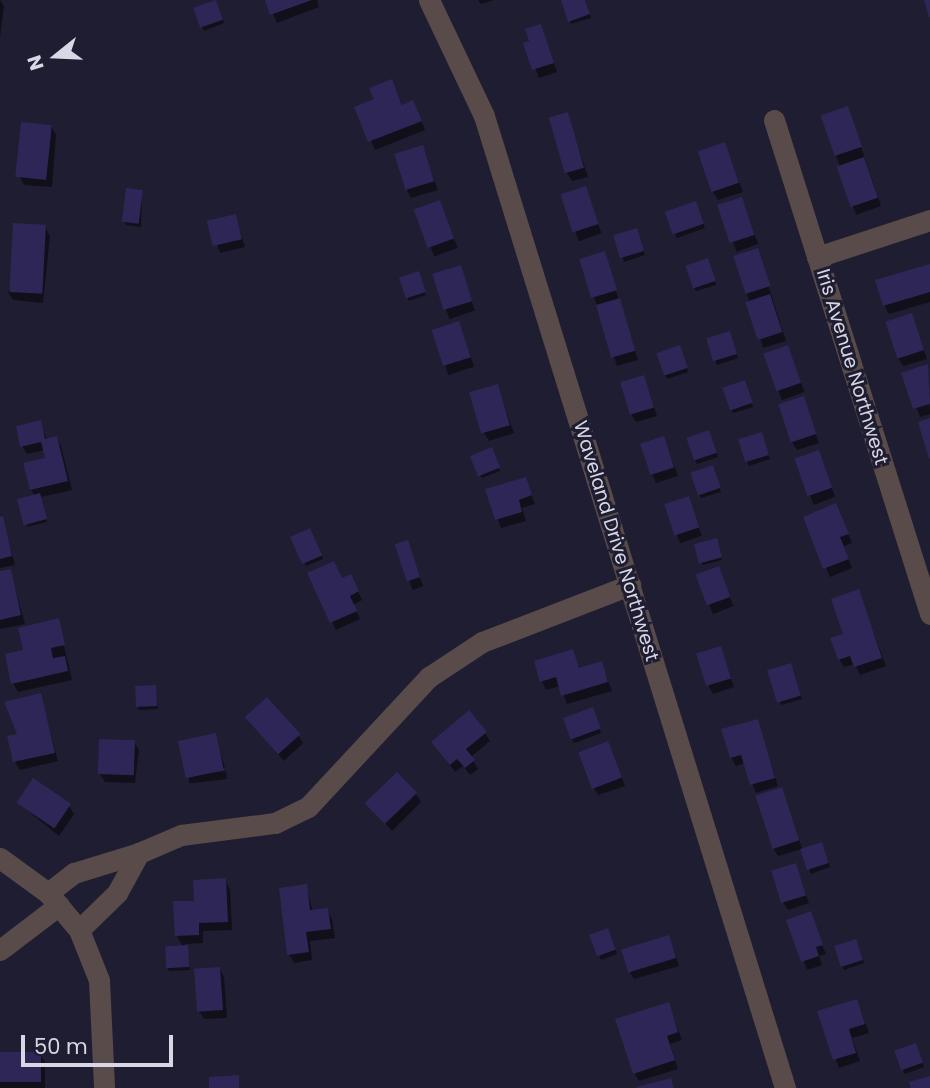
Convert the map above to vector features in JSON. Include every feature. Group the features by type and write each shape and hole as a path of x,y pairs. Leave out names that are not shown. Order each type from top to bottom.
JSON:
{"street":[{"name":"Waveland Drive Northwest","path":"429,0 484,116 785,1088"},
{"name":"Iris Avenue Northwest","path":"774,120 930,614"},
{"path":"817,257 930,220"},
{"path":"0,950 54,899 74,873 139,853 181,835 275,823 308,807 429,677 482,642 629,585"},
{"path":"79,930 117,893 139,853"},
{"path":"0,858 54,899 79,930 99,980 104,1088"}],"building":[{"path":"216,0 223,20 200,28 193,8"},
{"path":"265,0 312,0 270,15"},
{"path":"561,0 585,0 590,14 568,22"},
{"path":"924,0 930,0 930,17 929,17"},
{"path":"541,24 554,63 532,70 523,43 529,41 525,29"},
{"path":"392,79 402,105 413,100 422,121 368,142 354,107 374,99 369,88"},
{"path":"848,106 862,147 835,156 821,115"},
{"path":"568,112 584,168 565,173 549,118"},
{"path":"21,122 52,125 46,180 15,177"},
{"path":"725,142 739,183 712,192 698,151"},
{"path":"423,145 434,181 405,190 394,154"},
{"path":"864,157 878,198 851,207 837,166"},
{"path":"586,186 598,224 573,232 560,194"},
{"path":"126,188 143,190 139,224 122,222"},
{"path":"742,197 754,235 730,243 717,205"},
{"path":"440,200 454,239 428,248 414,210"},
{"path":"696,201 704,224 673,234 665,212"},
{"path":"236,214 242,239 213,246 207,221"},
{"path":"13,223 46,225 42,294 9,292"},
{"path":"637,228 644,251 620,258 613,235"},
{"path":"758,248 770,286 746,294 733,256"},
{"path":"605,251 617,290 591,298 579,259"},
{"path":"708,258 716,281 693,289 685,266"},
{"path":"930,264 930,292 883,306 875,280"},
{"path":"461,265 472,301 443,310 432,274"},
{"path":"419,271 426,292 406,298 399,277"},
{"path":"770,294 782,332 758,340 745,302"},
{"path":"620,298 635,351 611,358 596,305"},
{"path":"912,313 924,350 897,359 885,322"},
{"path":"459,321 471,357 443,366 431,330"},
{"path":"730,331 737,354 713,361 706,338"},
{"path":"680,345 688,368 664,376 656,353"},
{"path":"788,345 801,383 776,391 763,353"},
{"path":"928,364 930,404 913,409 901,373"},
{"path":"644,375 654,408 630,415 620,382"},
{"path":"745,380 753,403 730,411 722,388"},
{"path":"498,384 510,425 481,434 469,392"},
{"path":"804,396 816,434 791,442 778,404"},
{"path":"930,418 930,458 929,459 918,422"},
{"path":"41,420 45,439 57,436 68,481 30,490 23,463 45,458 41,442 20,447 16,426"},
{"path":"709,430 717,453 694,461 686,438"},
{"path":"762,432 769,455 745,462 738,439"},
{"path":"664,436 674,467 650,475 640,444"},
{"path":"492,447 500,467 478,476 470,456"},
{"path":"819,450 832,488 807,496 794,458"},
{"path":"713,465 721,488 698,496 690,473"},
{"path":"526,477 532,495 519,500 522,512 495,520 485,489"},
{"path":"40,493 47,519 24,525 17,499"},
{"path":"689,496 699,527 674,535 664,504"},
{"path":"836,503 849,534 840,537 849,559 823,569 803,517"},
{"path":"3,516 12,556 0,559 0,517"},
{"path":"310,528 322,555 302,564 290,537"},
{"path":"717,538 722,557 699,564 694,544"},
{"path":"408,540 420,577 407,581 395,544"},
{"path":"334,561 342,578 351,574 359,591 350,596 357,611 330,623 307,573"},
{"path":"719,566 730,597 707,606 696,575"},
{"path":"11,569 21,615 0,620 0,571"},
{"path":"859,589 882,658 854,667 850,656 838,660 830,638 843,634 831,599"},
{"path":"59,618 65,645 51,648 53,658 65,656 68,671 11,684 5,654 23,650 18,628"},
{"path":"721,646 731,679 706,686 696,654"},
{"path":"573,649 579,668 602,661 608,682 561,696 556,677 540,682 534,661"},
{"path":"791,663 801,696 777,703 767,670"},
{"path":"156,685 157,706 136,707 135,686"},
{"path":"41,693 55,753 13,762 7,736 17,734 4,702"},
{"path":"267,697 300,734 278,754 245,717"},
{"path":"593,707 601,729 571,740 563,718"},
{"path":"469,710 487,732 466,749 475,760 465,768 457,759 450,765 431,742"},
{"path":"758,719 775,778 750,785 741,755 730,758 721,729"},
{"path":"216,733 224,770 186,778 178,741"},
{"path":"99,739 135,740 134,775 98,774"},
{"path":"608,741 622,777 592,789 578,752"},
{"path":"397,772 417,793 385,824 365,803"},
{"path":"33,778 71,804 54,829 16,803"},
{"path":"782,787 799,840 773,849 755,796"},
{"path":"822,842 829,863 807,870 800,849"},
{"path":"796,863 806,896 781,903 771,871"},
{"path":"226,878 228,922 199,923 199,935 175,936 173,901 194,901 193,880"},
{"path":"307,884 310,910 328,908 331,929 306,932 309,952 287,955 279,888"},
{"path":"811,911 823,945 816,947 819,956 801,962 786,920"},
{"path":"608,928 616,950 597,956 589,935"},
{"path":"669,935 676,958 628,973 621,950"},
{"path":"856,939 863,960 841,967 834,946"},
{"path":"188,945 189,967 166,968 165,946"},
{"path":"220,967 223,1010 197,1012 194,969"},
{"path":"857,999 865,1024 849,1029 856,1053 833,1060 817,1011"},
{"path":"669,1002 678,1032 667,1036 675,1060 633,1074 615,1019"},
{"path":"916,1043 923,1063 901,1070 894,1050"},
{"path":"0,1052 41,1052 41,1082 0,1082"},
{"path":"239,1075 239,1088 209,1088 209,1077"},
{"path":"930,1076 930,1088 911,1088 909,1082"},
{"path":"671,1078 674,1088 637,1088 637,1087"}]}
